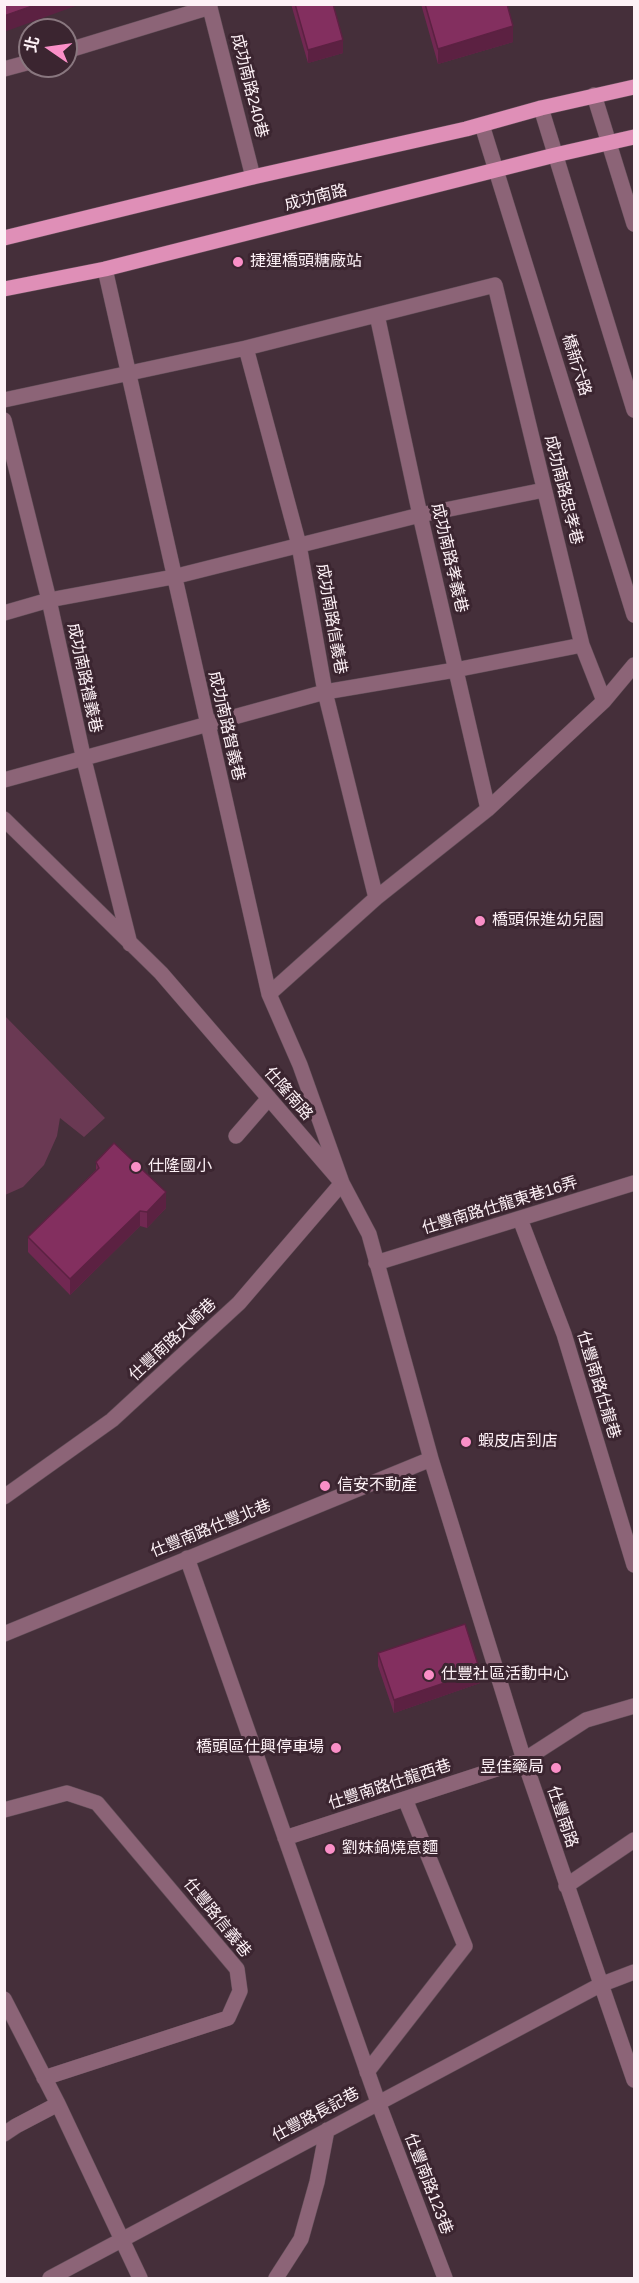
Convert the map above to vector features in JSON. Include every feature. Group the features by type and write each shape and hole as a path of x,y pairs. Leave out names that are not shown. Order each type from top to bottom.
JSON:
{"main road":[{"name":"成功南路","path":"4,238 634,87"},
{"name":"成功南路","path":"4,289 105,269 634,137"}],"street":[{"path":"78,47 209,6"},
{"name":"成功南路240巷","path":"209,6 254,177"},
{"path":"594,95 634,224"},
{"path":"541,108 634,410"},
{"name":"橋新六路","path":"482,125 634,615"},
{"name":"成功南路智義巷","path":"105,269 269,994 300,1065 342,1183"},
{"name":"成功南路忠孝巷","path":"377,315 495,285 582,645 604,701"},
{"path":"4,400 246,348 377,315"},
{"name":"成功南路孝義巷","path":"377,315 420,515 488,809"},
{"name":"成功南路信義巷","path":"246,348 299,545 326,692 376,898"},
{"name":"成功南路禮義巷","path":"4,420 130,944"},
{"path":"4,613 49,600 173,577 420,515 544,490"},
{"path":"4,780 326,692 582,645"},
{"path":"269,994 376,898 488,809 604,701 634,664"},
{"name":"仕隆南路","path":"4,819 160,973 342,1183 369,1233 431,1459"},
{"path":"236,1136 269,1098"},
{"name":"仕豐南路大崎巷","path":"4,1497 112,1420 239,1303 342,1183"},
{"name":"仕豐南路仕龍東巷16弄","path":"376,1263 634,1183"},
{"name":"仕豐南路仕龍巷","path":"520,1219 564,1334 634,1565"},
{"name":"仕豐南路仕豐北巷","path":"4,1634 431,1459"},
{"name":"仕豐南路","path":"431,1459 524,1760 634,2080"},
{"path":"187,1558 378,2102"},
{"name":"仕豐南路仕龍西巷","path":"285,1838 524,1760 586,1720 634,1706"},
{"name":"仕豐路信義巷","path":"4,1810 67,1793 96,1803 237,1969 240,1991 228,2018 44,2078"},
{"path":"368,2072 465,1946 405,1799"},
{"path":"566,1886 634,1840"},
{"name":"仕豐路長記巷","path":"50,2278 600,1985 634,1972"},
{"path":"4,1999 58,2104 140,2278"},
{"name":"仕豐南路123巷","path":"378,2102 445,2278"},
{"path":"4,2134 58,2104"},
{"path":"276,2278 301,2239 317,2182 327,2130"}],"shaded area":[{"path":"5,1016 105,1118 84,1137 60,1118 57,1136 44,1165 23,1187 5,1195"}],"building":[{"path":"4,4 38,4 4,16"},
{"path":"295,4 333,4 343,40 308,50"},
{"path":"425,4 507,4 513,26 438,49"},
{"path":"114,1143 166,1192 147,1212 140,1211 70,1279 28,1237 99,1168 96,1162"},
{"name":"仕豐社區活動中心","path":"465,1624 480,1671 394,1700 378,1653"}],"place":[{"name":"捷運橋頭糖廠站","path":"238,262"},
{"name":"橋頭保進幼兒園","path":"480,921"},
{"name":"仕隆國小","path":"136,1167"},
{"name":"蝦皮店到店","path":"466,1442"},
{"name":"信安不動產","path":"325,1486"},
{"name":"仕豐社區活動中心","path":"429,1675"},
{"name":"橋頭區仕興停車場","path":"336,1748"},
{"name":"昱佳藥局","path":"556,1768"},
{"name":"劉妹鍋燒意麵","path":"330,1849"}]}
